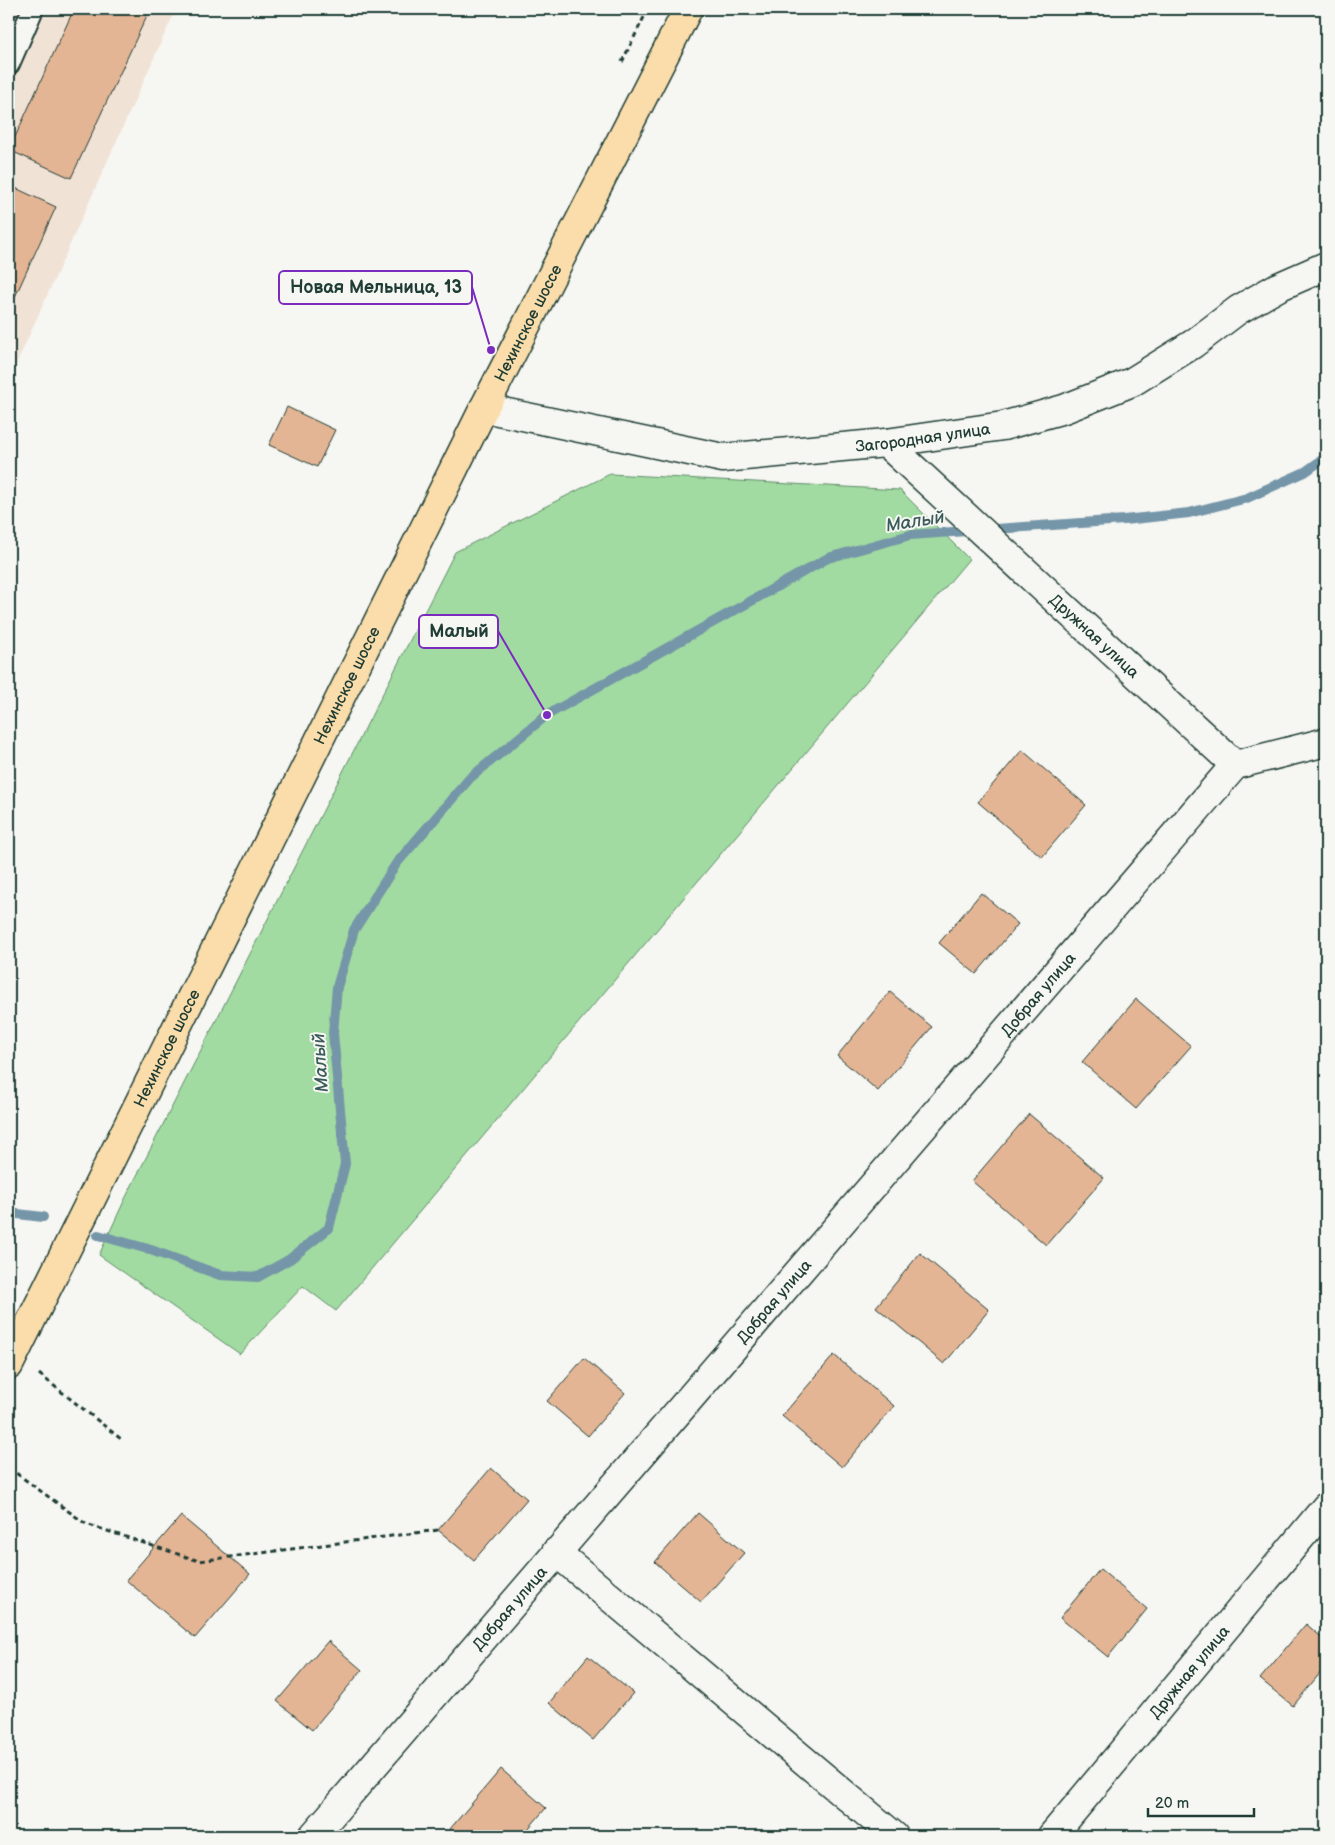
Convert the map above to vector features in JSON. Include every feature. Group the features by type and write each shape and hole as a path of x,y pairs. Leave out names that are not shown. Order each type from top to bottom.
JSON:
{"main road":[{"name":"Нехинское шоссе","path":"11,1359 484,408 688,9"}],"street":[{"name":"Загородная улица","path":"484,408 723,458 886,443 1003,426 1064,409 1132,382 1194,344 1246,305 1278,287 1326,266"},
{"name":"Дружная улица","path":"886,443 1235,764"},
{"path":"1235,764 1326,742"},
{"name":"Добрая улица","path":"313,1836 1235,764"},
{"name":"Дружная улица","path":"1052,1836 1326,1507"},
{"path":"556,1552 894,1836"}],"lane":[{"path":"9,64 32,9"}],"path":[{"path":"11,1359 121,1439"},
{"path":"9,1468 86,1524 199,1560 438,1530"}],"shaded area":[{"path":"9,9 176,9 9,380"}],"green space":[{"path":"610,474 900,490 969,559 336,1311 303,1286 240,1354 99,1255 125,1199 455,552"}],"building":[{"path":"74,9 150,9 71,178 9,150"},
{"path":"9,185 56,207 9,310"},
{"path":"287,407 335,430 317,467 269,445"},
{"path":"1022,750 1086,805 1042,857 978,802"},
{"path":"981,893 1018,924 976,974 939,943"},
{"path":"890,992 932,1027 878,1091 837,1056"},
{"path":"1136,999 1191,1046 1136,1109 1082,1062"},
{"path":"1029,1114 1104,1178 1046,1245 972,1181"},
{"path":"920,1253 989,1310 944,1364 876,1307"},
{"path":"834,1355 894,1406 842,1467 782,1416"},
{"path":"584,1358 625,1393 588,1436 547,1401"},
{"path":"491,1468 527,1499 474,1560 438,1530"},
{"path":"698,1513 744,1553 701,1602 655,1562"},
{"path":"181,1516 250,1574 195,1638 126,1580"},
{"path":"1100,1569 1147,1609 1108,1657 1060,1618"},
{"path":"1306,1624 1326,1641 1326,1666 1293,1706 1260,1679"},
{"path":"328,1641 362,1670 312,1730 277,1701"},
{"path":"588,1656 633,1693 593,1740 549,1703"},
{"path":"501,1769 546,1808 522,1836 458,1836 450,1829"}],"waterway":[{"name":"Малый","path":"98,1235 148,1249 220,1275 258,1277 290,1259 329,1228 345,1164 333,1033 337,987 354,930 396,864 470,778 547,715 828,558 910,535 1124,520 1189,513 1247,498 1305,472 1326,457"},
{"name":"Малый","path":"9,1213 43,1217"}],"place":[{"name":"Новая Мельница, 13","path":"491,350"},
{"name":"Малый","path":"547,715"}]}
